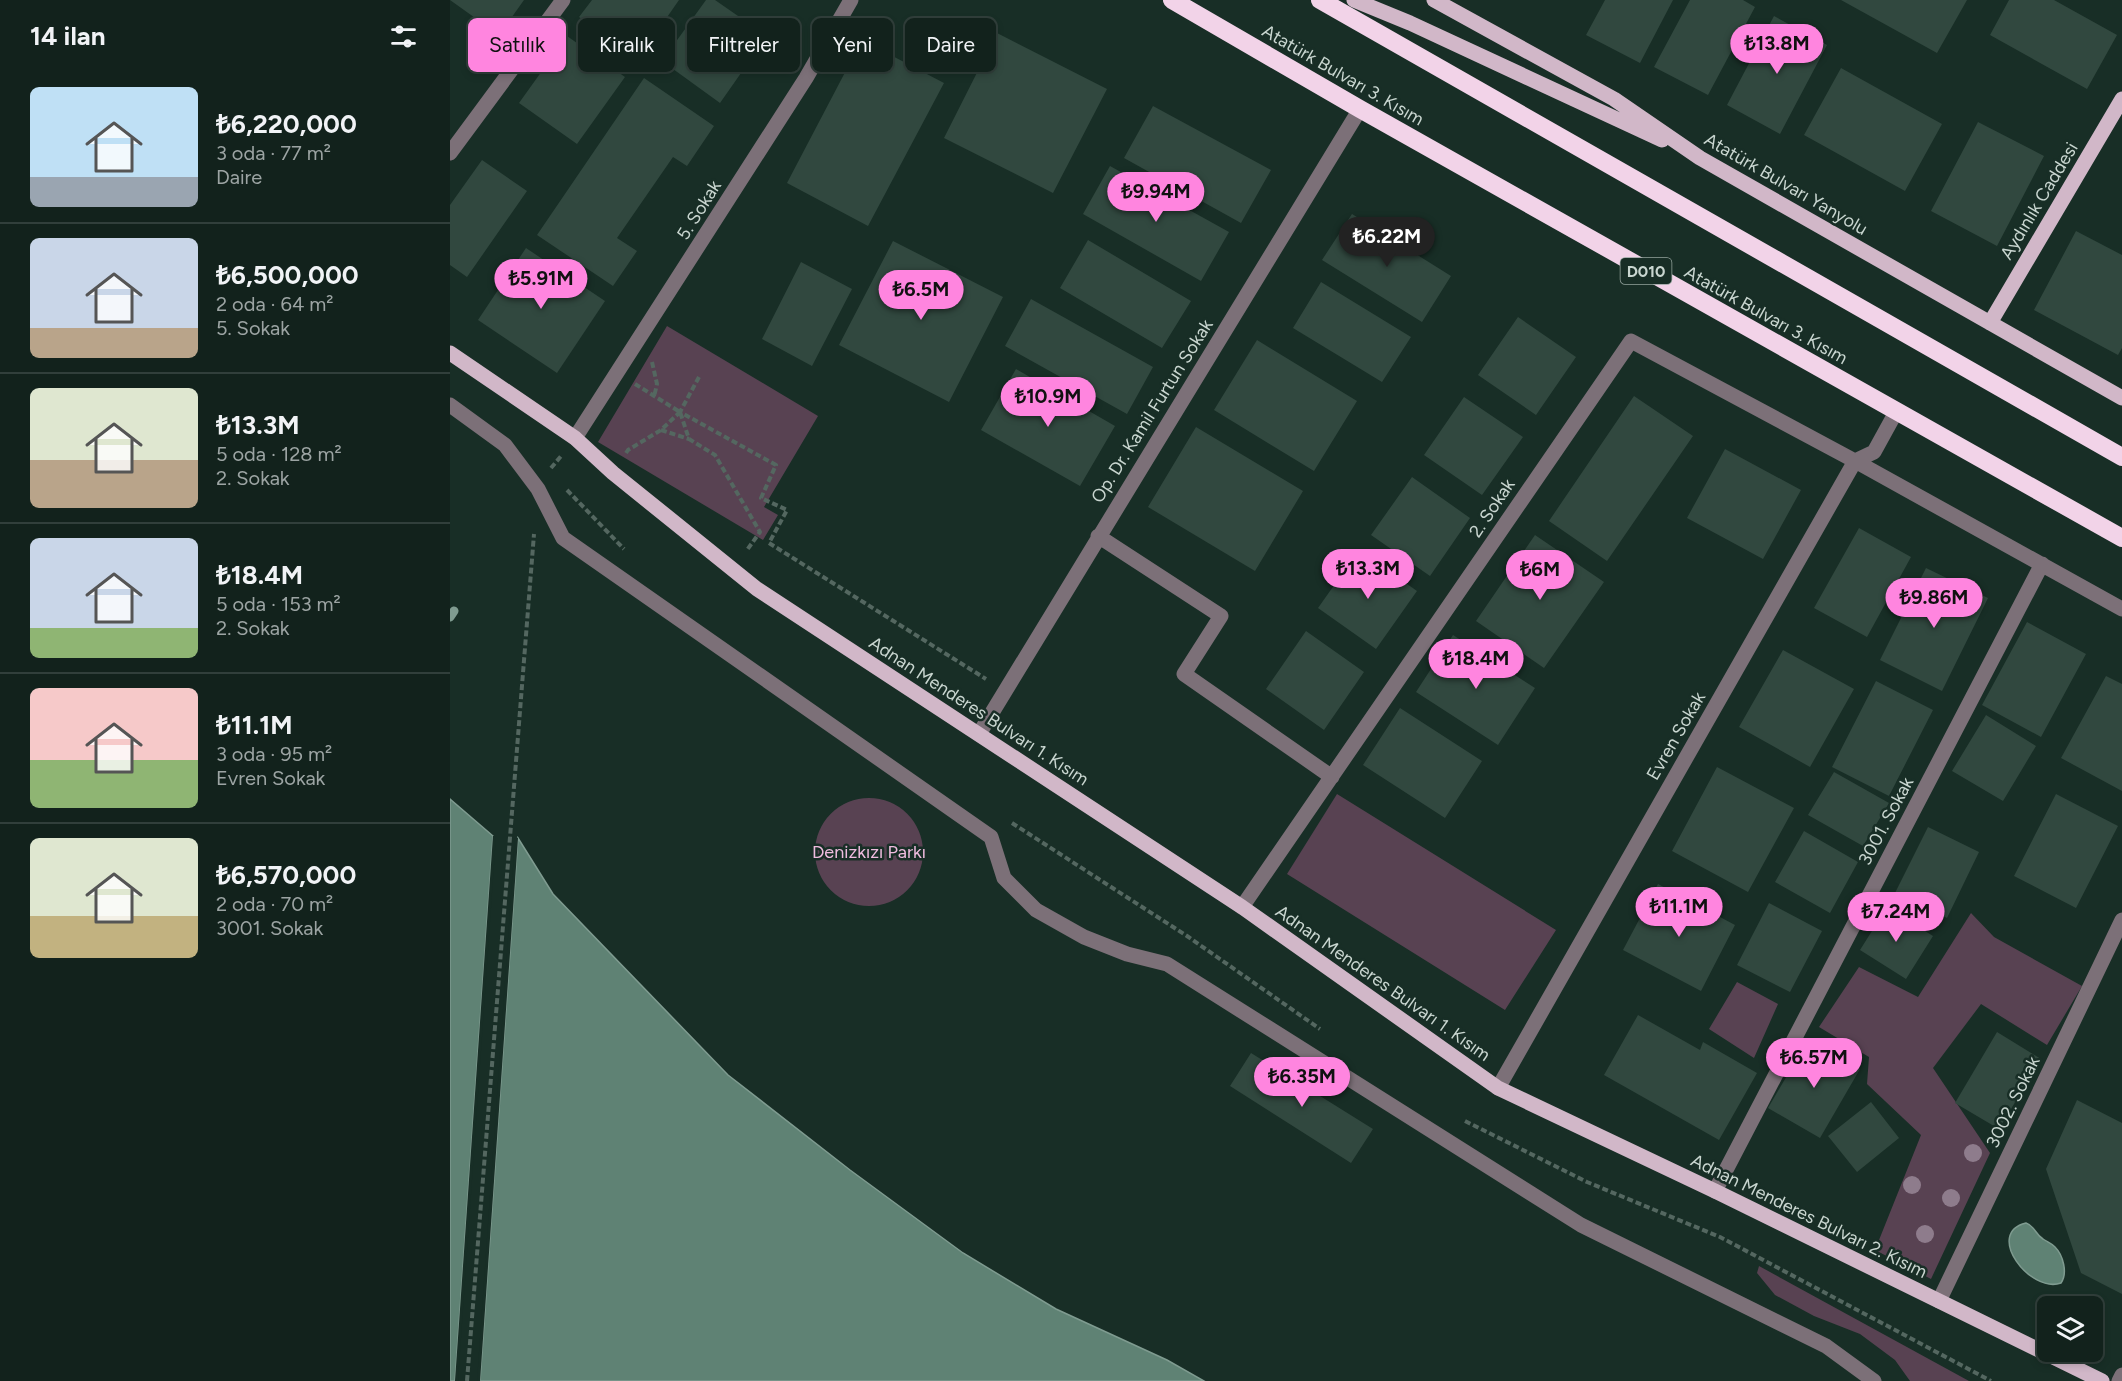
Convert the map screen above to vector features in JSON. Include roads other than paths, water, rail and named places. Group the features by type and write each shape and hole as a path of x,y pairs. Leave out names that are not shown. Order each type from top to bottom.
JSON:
{"highway":[{"name":"Atatürk Bulvarı 3. Kısım","path":"1172,0 1360,109 2122,538"},
{"path":"1320,0 2122,457"}],"main road":[{"path":"1354,0 1410,23 1700,158"},
{"name":"Atatürk Bulvarı Yanyolu","path":"1434,0 1614,99 1700,158 2122,398"},
{"name":"Aydınlık Caddesi","path":"1990,323 2122,99"},
{"name":"Adnan Menderes Bulvarı 1. Kısım","path":"450,353 575,438 613,473 757,590 1242,907 1498,1088"},
{"name":"Adnan Menderes Bulvarı 2. Kısım","path":"1498,1088 1715,1191 2102,1381"}],"street":[{"path":"450,153 563,0"},
{"name":"5. Sokak","path":"575,438 806,78 851,0"},
{"name":"Op. Dr. Kamil Furtun Sokak","path":"979,734 1360,109"},
{"name":"2. Sokak","path":"1242,907 1630,341 1855,461"},
{"path":"450,405 505,444 538,489 563,538 991,837 1004,878 1036,910 1084,937 1127,954 1167,964 1581,1225 1826,1346 1874,1381"},
{"name":"Evren Sokak","path":"1498,1088 1855,461 1874,452 1896,412"},
{"path":"1855,461 2122,609"},
{"path":"1098,536 1221,616 1184,674 1332,777"},
{"name":"3001. Sokak","path":"1715,1191 2042,564"},
{"name":"3002. Sokak","path":"1939,1301 2122,920"},
{"path":"2119,1381 2122,1375"}],"waterway":[{"path":"450,617 454,611"}],"park label":[{"name":"Denizkızı Parkı","path":"869,852"}]}
